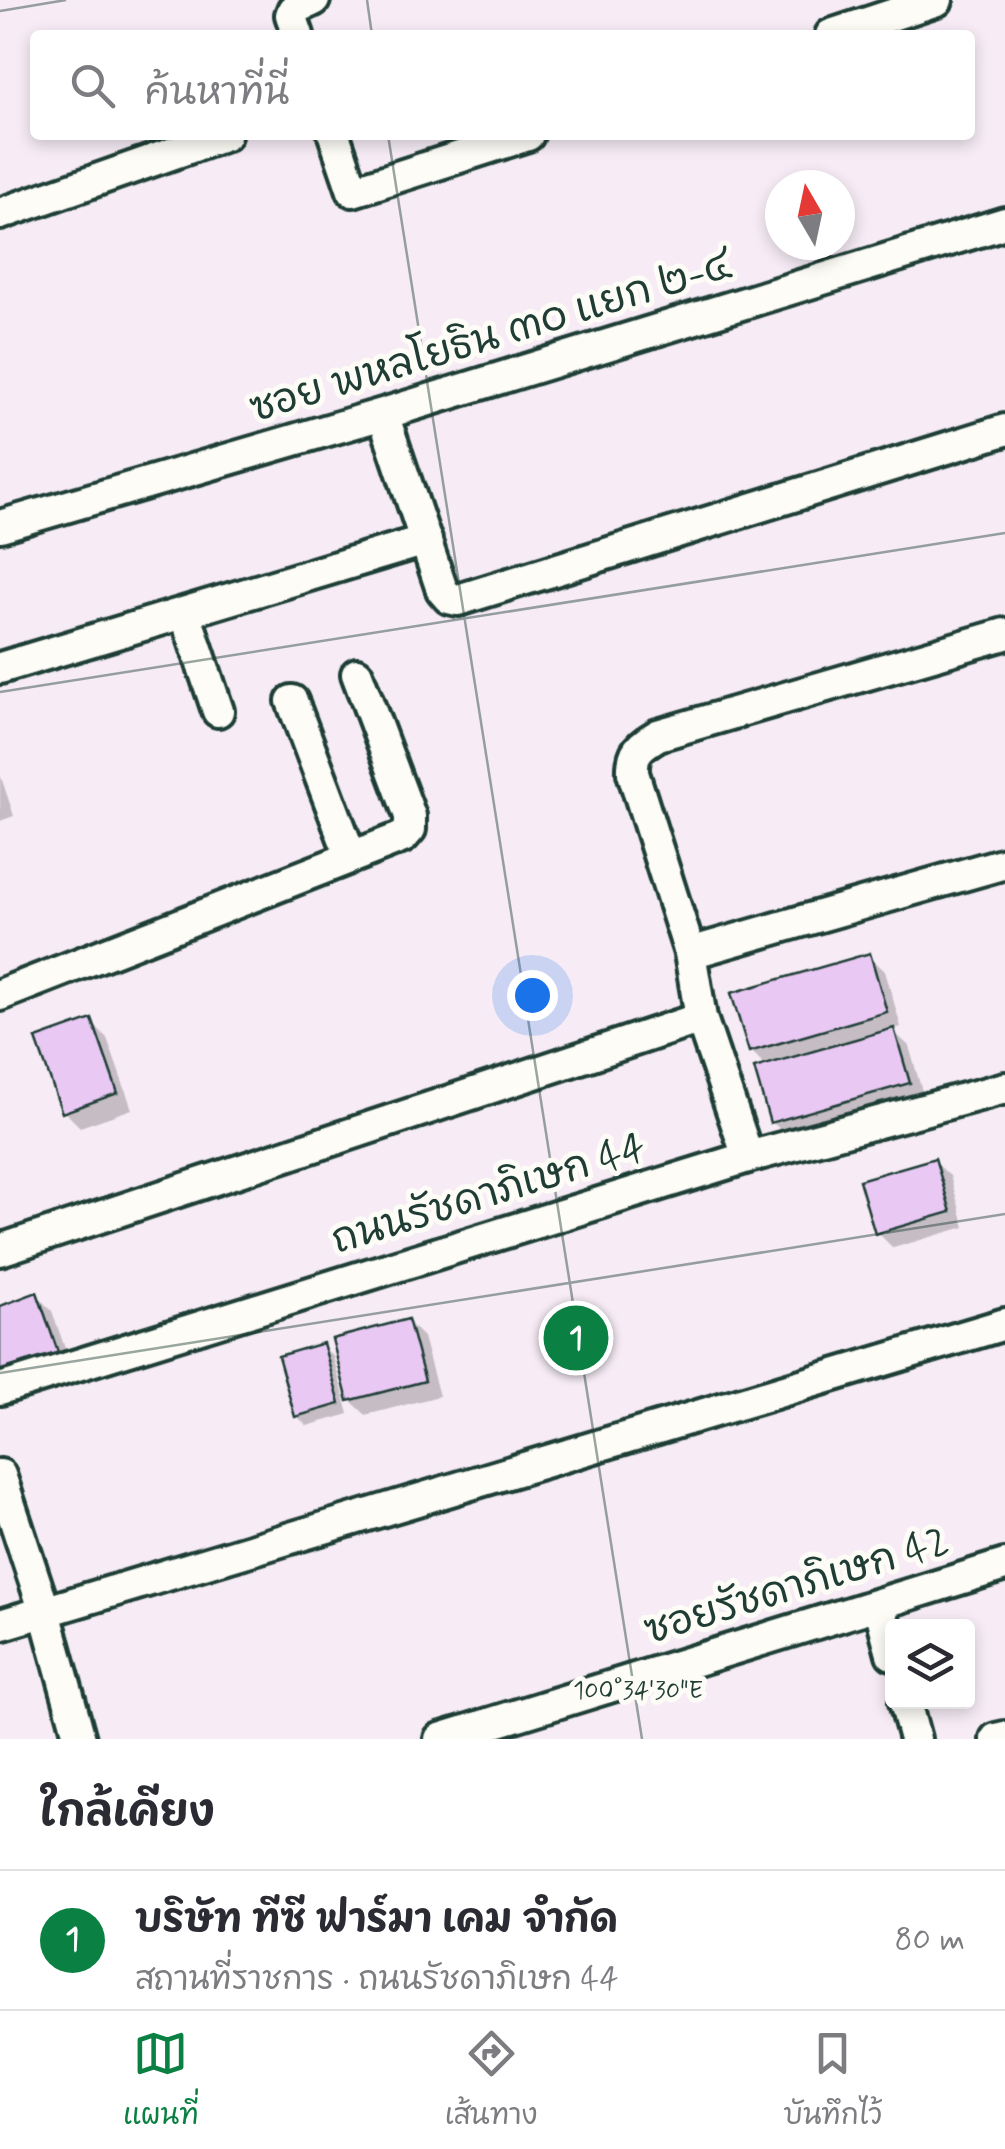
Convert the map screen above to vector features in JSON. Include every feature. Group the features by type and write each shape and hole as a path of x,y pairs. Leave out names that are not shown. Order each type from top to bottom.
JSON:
{"street":[{"path":"845,30 937,0"},
{"path":"0,214 212,140"},
{"path":"336,140 354,191 512,140"},
{"name":"ซอย พหลโยธิน ๓๐ แยก ๒-๔","path":"0,526 383,414 1005,223"},
{"path":"383,414 442,590 448,598 458,600 1005,430"},
{"path":"0,668 426,540"},
{"path":"186,613 218,710"},
{"path":"748,1157 700,1018 690,953 633,773 632,759 638,746 658,736 1005,634"},
{"path":"0,995 403,837 410,829 410,816 357,674"},
{"path":"292,701 351,857"},
{"path":"690,953 1005,863"},
{"path":"0,1250 700,1018"},
{"name":"ถนนรัชดาภิเษก 44","path":"0,1388 748,1157 1005,1088"},
{"path":"0,1626 1005,1324"},
{"path":"0,1476 45,1612 80,1739"},
{"name":"ซอยรัชดาภิเษก 42","path":"440,1739 1005,1565"},
{"path":"879,1604 885,1627"},
{"path":"907,1709 915,1739"},
{"path":"996,1739 1005,1736"}],"building":[{"path":"870,953 887,1012 749,1052 731,993"},
{"path":"92,1019 118,1093 62,1113 36,1039"},
{"path":"894,1028 910,1083 770,1123 754,1068"},
{"path":"935,1158 951,1212 875,1234 859,1180"},
{"path":"37,1292 59,1355 0,1373 0,1306"},
{"path":"408,1319 425,1381 348,1401 332,1339"},
{"path":"323,1343 340,1404 295,1417 278,1356"}],"place":[{"name":"บริษัท ทีซี ฟาร์มา เคม จำกัด","path":"576,1338"}]}
